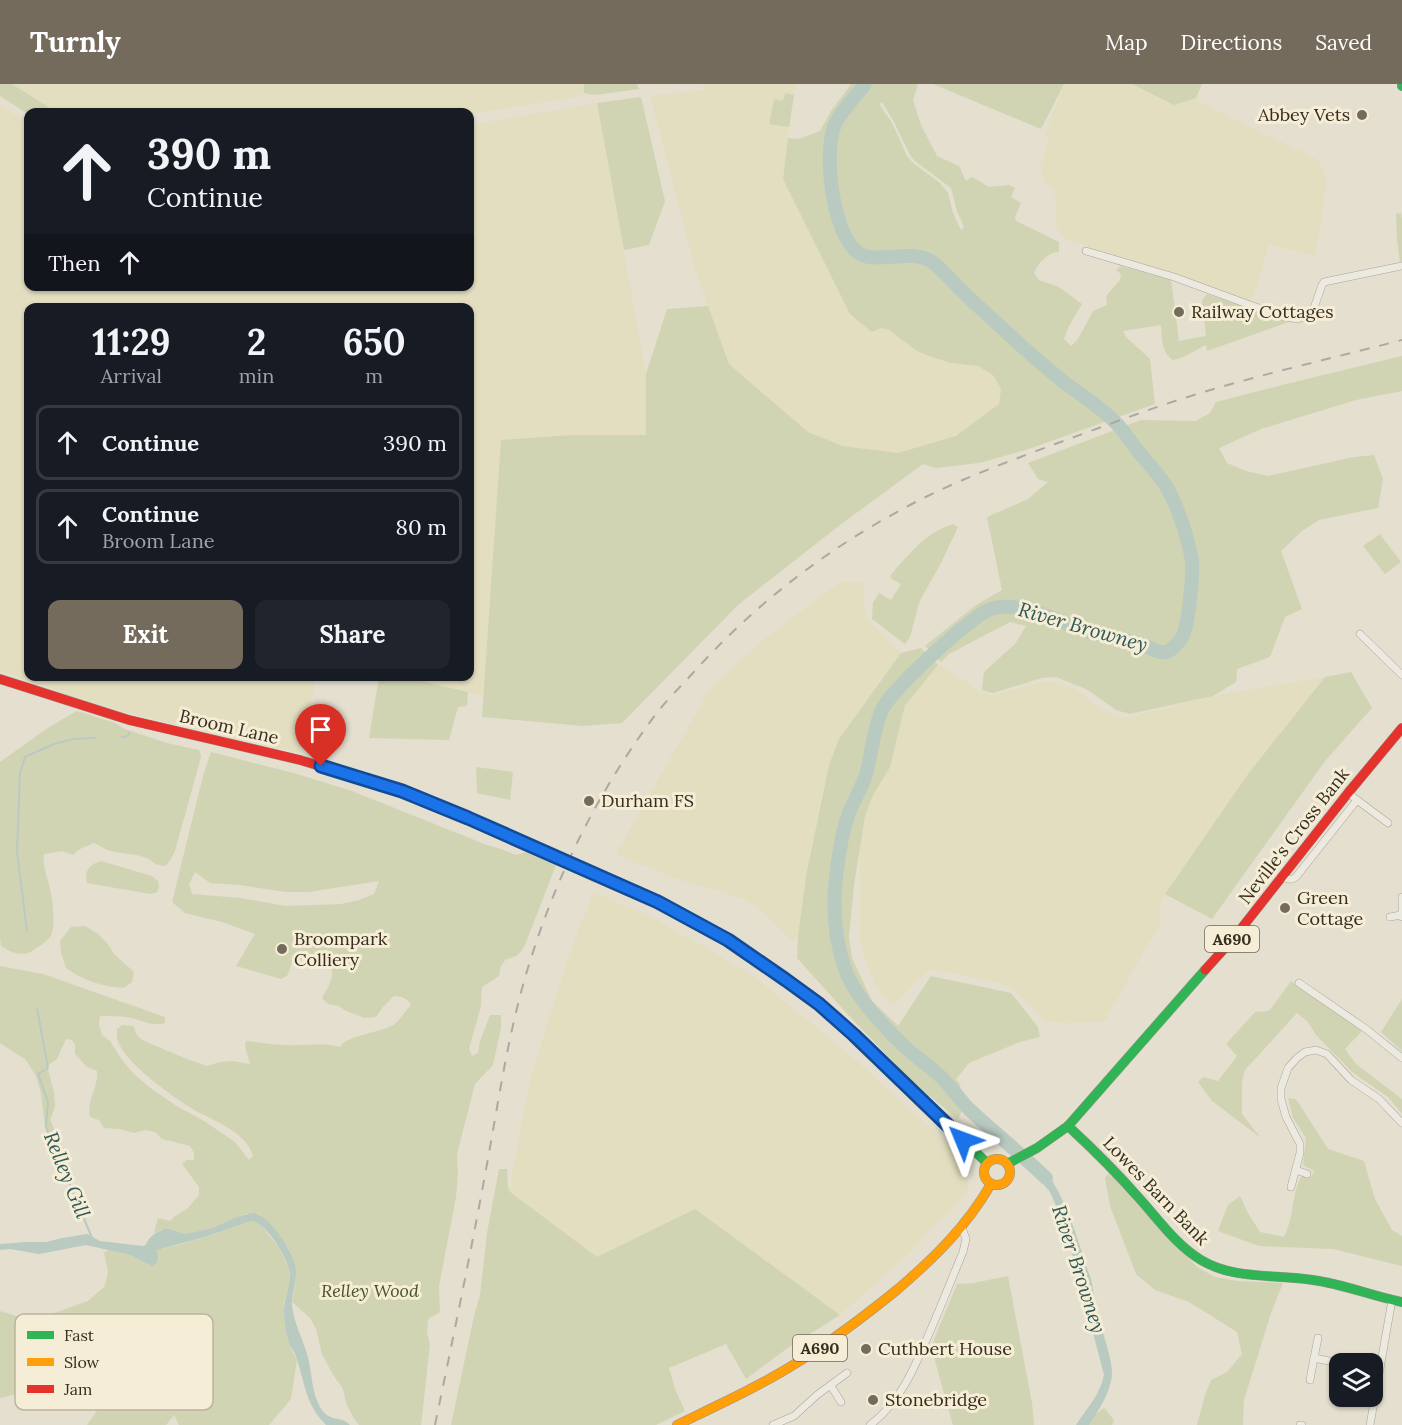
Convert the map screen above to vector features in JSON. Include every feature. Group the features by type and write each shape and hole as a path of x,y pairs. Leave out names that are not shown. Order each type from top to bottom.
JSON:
{"main road":[{"name":"Broom Lane","path":"0,679 151,726 301,760 360,777 434,803 658,902 728,940 819,1004 987,1163"},
{"name":"Neville's Cross Bank","path":"1068,1125 1233,939 1402,728"},
{"name":"A690","path":"1007,1164 1037,1149 1068,1125"},
{"name":"Lowes Barn Bank","path":"1068,1125 1131,1189 1166,1229 1200,1260 1216,1268 1232,1272 1307,1278 1397,1301"},
{"name":"A690","path":"677,1425 784,1370 826,1344 915,1275 962,1228 991,1184 1002,1184 1008,1179 1010,1172 1004,1161 995,1160 987,1163"},
{"path":"987,1163 984,1174 991,1184"}],"street":[{"path":"1086,251 1174,277 1282,316 1297,319 1304,317 1314,308 1324,282 1402,266"},
{"path":"1360,634 1402,675"},
{"path":"1348,793 1388,823"},
{"path":"1282,877 1288,880 1296,878 1357,800"},
{"path":"1390,917 1402,916 1402,897"},
{"path":"1299,983 1366,1029 1402,1058"},
{"path":"1292,1187 1300,1144 1286,1117 1281,1099 1281,1088 1288,1068 1305,1052 1316,1050 1327,1054 1351,1080 1379,1099 1402,1123"},
{"path":"1296,1170 1307,1174"},
{"path":"870,1425 889,1408 913,1370 963,1252 966,1239 962,1228"},
{"path":"1381,1353 1397,1301"},
{"path":"1311,1380 1318,1338"},
{"path":"1314,1358 1329,1361"},
{"path":"777,1424 794,1416 817,1395 848,1373"},
{"path":"831,1386 841,1402"},
{"path":"1370,1425 1372,1407"}],"shaded area":[{"path":"12,84 584,84 584,93 576,97 474,113 474,108 50,108"},
{"path":"703,84 796,84 783,179 881,328 889,330 917,351 951,363 977,366 994,376 1001,389 999,404 956,436 898,453 842,446 808,432 728,364 695,268 650,96 704,90"},
{"path":"1064,84 1132,84 1174,105 1196,98 1318,160 1327,181 1315,256 1269,245 1251,303 1185,277 1068,240 1057,231 1055,189 1045,185 1040,166 1049,139 1045,134"},
{"path":"597,103 646,374 646,435 573,435 501,440 484,696 420,681 474,681 474,303 24,303 24,679 0,671 0,105 24,120 24,291 474,291 474,124"},
{"path":"841,581 863,583 865,617 901,653 839,739 829,765 807,871 798,935 793,941 756,906 741,898 674,878 616,854 708,692 758,644"},
{"path":"938,665 943,666 981,692 992,695 1042,682 1055,682 1084,694 1095,706 1118,717 1132,717 1213,696 1325,677 1248,774 1168,889 1159,906 1161,922 1104,1022 1046,1021 1016,992 1002,984 931,970 916,981 896,1003 891,1004 886,1001 878,989 867,966 860,941 860,843 865,816 872,795 890,767 905,705"},
{"path":"29,681 315,681 300,753 136,715"},
{"path":"594,892 653,918 750,973 851,1056 957,1152 968,1179 968,1190 954,1208 932,1227 913,1249 840,1315 695,1209 597,1257 509,1192 530,1079 573,943"}],"green space":[{"path":"0,84 12,84 50,108 24,108 24,111 0,96"},
{"path":"584,84 637,84 639,89 595,95 584,93"},
{"path":"851,84 918,84 913,100 921,125 937,156 959,166 966,181 972,177 989,187 1009,185 1015,188 1011,197 1021,203 1015,217 1016,221 1059,242 1059,252 1044,259 1034,273 1039,280 1059,287 1082,304 1064,339 1071,346 1078,339 1093,311 1107,305 1106,296 1120,280 1121,274 1116,270 1121,266 1171,280 1179,341 1206,336 1202,300 1207,294 1289,322 1207,351 1206,345 1173,360 1164,349 1161,325 1123,331 1126,337 1150,359 1155,404 1026,450 979,463 936,468 923,464 739,604 622,723 583,726 482,717 501,440 573,435 646,435 646,374 667,309 708,306 729,364 808,432 842,446 898,453 956,436 999,404 1001,389 994,376 978,366 951,363 926,355 889,330 881,328 872,332 850,314 783,179 788,138 799,139 820,131 831,111","holes":["882,102 911,157 951,188 964,227 961,230 953,213 948,193 940,183 907,156 892,123 879,104"]},
{"path":"933,84 1064,84 1041,129"},
{"path":"1132,84 1202,84 1196,98 1174,105"},
{"path":"785,93 794,95 789,127 769,124 774,99 783,101"},
{"path":"641,97 665,201 649,245 624,250 597,103"},
{"path":"1401,213 1402,263 1400,263 1396,214"},
{"path":"1402,356 1402,391 1356,400 1261,429 1219,448 1227,463 1246,471 1268,476 1354,457 1374,455 1383,479 1378,508 1319,520 1302,531 1281,551 1302,609 1285,617 1270,657 1237,669 1236,682 1213,696 1130,714 1116,710 1088,690 1056,677 1042,678 993,693 982,690 984,672 1015,644 1026,626 1010,622 949,654 941,662 925,646 976,605 1002,590 987,517 1028,499 1048,482 1038,479 1028,463 1141,420 1196,421 1210,413 1216,402"},
{"path":"953,524 958,527 919,603 910,637 905,644 872,619 873,603 879,593 891,600 901,584 890,576 926,538"},
{"path":"1380,534 1401,562 1385,574 1363,546"},
{"path":"921,648 938,665 905,705 890,767 873,795 865,816 854,885 849,937 852,958 872,1001 898,1026 931,976 1011,993 1038,1027 1040,1037 1020,1042 969,1063 956,1079 960,1084 963,1109 958,1119 916,1085 797,958 807,871 829,765 839,739 901,653"},
{"path":"1351,672 1372,708 1325,761 1212,919 1165,894 1248,774 1325,677"},
{"path":"378,681 421,681 468,692 467,706 458,707 449,740 369,738"},
{"path":"77,711 167,743 199,750 201,757 175,851 165,866 142,856 107,850 94,843 73,855 62,851 44,854 53,910 52,932 47,941 31,952 22,954 9,951 1,946 0,938 0,762 49,727"},
{"name":"Relley Wood","path":"211,752 294,773 352,791 487,845 516,855 526,852 556,865 525,945 516,956 506,959 501,966 499,976 482,987 481,1006 469,1049 472,1056 478,1053 490,1015 501,1015 501,1028 493,1065 475,1084 457,1154 456,1197 439,1286 440,1312 428,1319 427,1333 430,1344 421,1425 359,1425 346,1403 343,1389 322,1354 316,1329 310,1318 292,1302 296,1273 291,1254 276,1231 259,1214 246,1214 213,1228 185,1234 166,1228 154,1233 158,1218 170,1221 187,1209 199,1195 199,1187 182,1164 187,1160 194,1160 194,1153 190,1146 162,1139 155,1132 146,1130 134,1133 104,1128 99,1120 90,1117 89,1111 97,1071 87,1067 75,1054 75,1045 72,1040 66,1039 57,1059 47,1066 54,1092 55,1107 50,1120 69,1160 61,1162 45,1127 41,1093 36,1076 26,1060 0,1043 0,966 43,974 165,1017 165,1023 156,1024 127,1017 100,1016 99,1025 102,1035 110,1041 133,1073 175,1105 235,1142 249,1160 253,1156 244,1140 237,1134 196,1111 163,1089 139,1069 129,1059 117,1039 117,1029 122,1025 134,1026 136,1034 142,1040 207,1066 232,1061 250,1064 245,1046 246,1041 280,1045 340,1047 344,1042 358,1036 390,1027 411,1005 408,1000 394,996 376,1017 365,1018 339,1006 328,1004 322,998 330,982 332,969 325,962 315,958 292,963 287,976 281,979 236,966 255,934 222,922 185,913 172,902","holes":["195,872 210,883 286,892 309,892 379,881 374,894 359,900 341,904 285,906 241,898 192,894 189,884"]},
{"path":"476,767 513,772 510,800 477,793"},
{"path":"101,861 152,876 158,881 157,892 150,894 87,883 88,869"},
{"path":"85,926 98,934 114,954 134,972 132,982 124,988 94,982 66,968 60,941 71,927"},
{"path":"1291,981 1362,1031 1345,1049 1356,1064 1402,1099 1402,1114 1388,1097 1352,1072 1316,1035 1308,1022 1297,1013 1245,1070 1242,1082 1242,1114 1261,1138 1212,1101 1198,1082 1203,1077 1218,1081 1237,1056 1226,1044 1255,1012 1269,1011"},
{"path":"1402,999 1402,1051 1381,1032"},
{"path":"1288,1098 1296,1099 1328,1149 1364,1161 1375,1199 1392,1230 1402,1236 1402,1266 1333,1249 1259,1246 1218,1231 1228,1205 1240,1196 1260,1232 1284,1237 1301,1177 1312,1176 1314,1171 1303,1165 1306,1138 1293,1118"},
{"path":"499,1169 507,1169 510,1192 597,1257 695,1209 840,1315 789,1347 746,1379 726,1344 669,1368 685,1411 656,1425 451,1425 480,1295 487,1233"},
{"path":"1109,1173 1197,1267 1215,1277 1238,1281 1283,1283 1271,1313 1244,1400 1243,1425 1197,1425 1211,1380 1227,1372 1242,1354 1237,1332 1189,1302 1155,1290 1136,1274 1110,1206 1105,1178"},
{"path":"257,1221 279,1248 289,1269 290,1285 284,1302 284,1313 286,1332 297,1360 291,1399 269,1425 179,1425 174,1415 166,1425 87,1425 97,1410 213,1410 213,1314 52,1314 88,1301 105,1286 108,1271 104,1253 109,1250 130,1255 152,1266 156,1250"},
{"path":"1008,1276 1032,1403 1034,1425 953,1425 931,1347 957,1284"},
{"path":"0,1311 15,1316 15,1395 0,1398"},
{"path":"1104,1408 1114,1420 1112,1425 1082,1425"}],"water":[{"path":"1038,1163 1053,1182 1072,1224 1091,1279 1097,1312 1111,1362 1112,1375 1109,1388 1089,1425 1076,1425 1096,1395 1104,1375 1081,1282 1058,1210 1050,1192 1029,1170"},
{"path":"253,1213 259,1215 273,1227 295,1262 293,1312 307,1354 318,1403 330,1417 350,1425 326,1425 309,1400 286,1328 284,1310 290,1280 289,1269 274,1240 257,1223 251,1221 157,1250 157,1263 152,1266 130,1255 86,1245 39,1254 10,1249 0,1250 0,1244 46,1242 87,1234 100,1241 143,1246 154,1234 166,1228 185,1234 213,1228 237,1217"}],"waterway":[{"name":"River Browney","path":"865,84 838,119 831,137 832,190 841,226 848,240 856,251 871,257 910,256 929,260 1033,356 1111,418 1158,474 1169,491 1181,520 1192,561 1190,599 1185,629 1178,642 1166,652 1086,631 1038,613 1014,607 991,609 967,625 888,700 879,717 867,773 844,829 838,860 834,908 837,939 850,980 871,1012 898,1040 940,1076 971,1111 1046,1178"},
{"name":"Relley Gill","path":"122,737 128,736 129,733"},
{"name":"Relley Gill","path":"27,931 17,851 20,773 25,757 54,744 73,739 95,738"},
{"name":"Relley Gill","path":"37,1008 48,1068 38,1074 48,1102 46,1127 92,1238"}],"railway":[{"path":"435,1425 475,1230 506,1057 533,952 571,856 602,795 639,738 667,701 738,627 788,583 870,527 918,501 996,467 1169,403 1255,377 1402,340"}],"traffic: fast":[{"path":"372,782 436,805 515,838"},
{"path":"1007,1164 1037,1148 1068,1126 1205,970"},
{"path":"855,1035 987,1163"},
{"path":"1068,1126 1122,1179 1175,1239 1201,1260 1241,1274 1324,1282 1402,1302"}],"traffic: slow":[{"path":"515,838 601,876"},
{"path":"997,1159 1006,1163 1010,1172 1006,1181 997,1185 988,1181 984,1172 988,1163 997,1159"},
{"path":"677,1425 784,1371 862,1318 937,1253 961,1228 991,1184"}],"traffic: jam":[{"path":"0,679 129,720 300,760 372,782"},
{"path":"1205,970 1233,939 1402,728"},
{"path":"601,876 682,914 729,941 794,985 855,1035"}],"place":[{"name":"Abbey Vets","path":"1362,115"},
{"name":"Railway Cottages","path":"1179,312"},
{"name":"Durham FS","path":"589,801"},
{"name":"Green Cottage","path":"1285,908"},
{"name":"Broompark Colliery","path":"282,949"},
{"name":"Cuthbert House","path":"866,1349"},
{"name":"Stonebridge","path":"873,1400"}],"route":[{"path":"321,766 434,803 658,902 728,940 819,1004 963,1140"}]}
